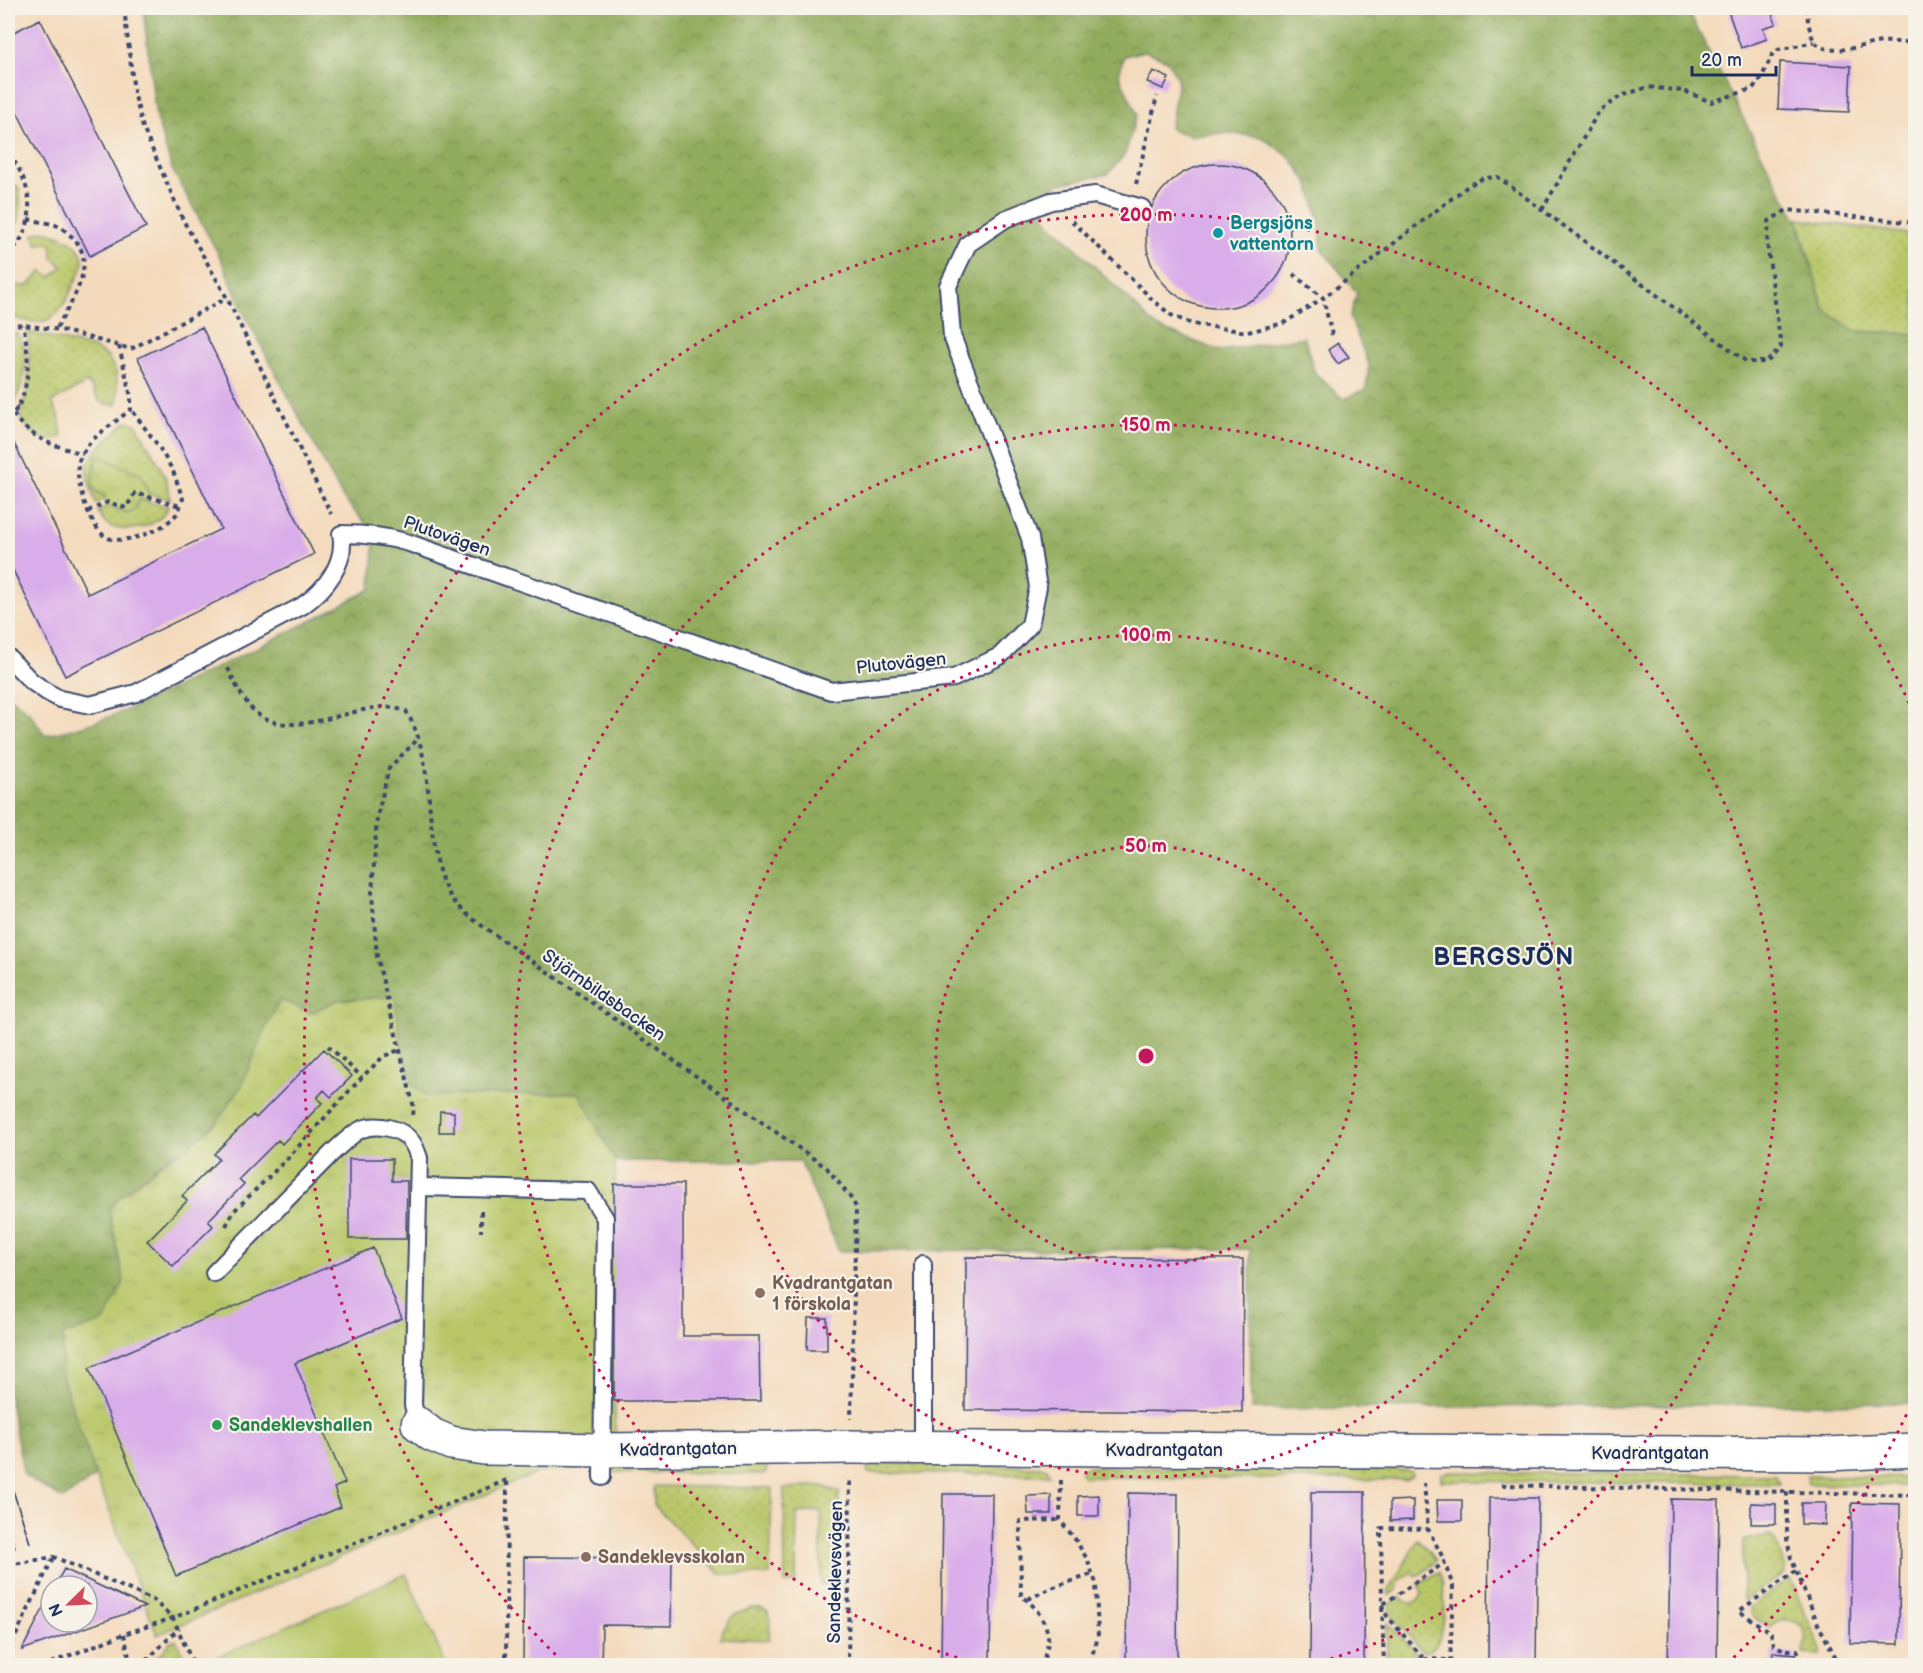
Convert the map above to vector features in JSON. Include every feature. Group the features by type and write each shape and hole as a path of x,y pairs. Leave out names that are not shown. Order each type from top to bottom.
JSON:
{"street":[{"name":"Kvadrantgatan","path":"418,1424 432,1436 452,1443 484,1448 504,1448 603,1464 850,1447 1826,1454 1916,1450"}],"lane":[{"name":"Plutovägen","path":"341,534 391,538 409,543 831,691 954,678 1000,656 1030,625 1038,587 1030,538 952,336 948,286 968,244 1005,219 1051,201 1095,195 1136,206"},
{"path":"8,657 31,681 60,699 90,705 136,693 220,651 318,595 330,581 343,545 341,534"},
{"path":"214,1273 332,1153 362,1129 381,1126 409,1138 419,1158 420,1187 413,1405 418,1424"},
{"path":"420,1187 588,1191 605,1218 603,1464"},
{"path":"923,1264 923,1448"}],"path":[{"path":"124,8 131,71 143,128 183,220 227,298 341,534"},
{"path":"1806,8 1815,42 1820,46 1837,49 1859,48 1884,42 1900,44 1916,40"},
{"path":"1542,210 1599,111 1621,96 1648,87 1684,91 1711,102 1752,89 1761,79 1772,55 1778,50 1815,42"},
{"path":"1909,42 1916,55"},
{"path":"1136,206 1157,96"},
{"path":"8,154 23,177 30,210 25,233 8,256"},
{"path":"1051,201 1171,315 1192,324 1248,332 1284,323 1323,298 1468,186 1483,178 1498,177 1747,362 1767,362 1781,346 1767,243 1769,221 1787,210 1916,223"},
{"path":"28,219 60,227 76,241 84,253 82,276 56,330"},
{"path":"1293,274 1323,298 1333,339"},
{"path":"8,323 56,330 131,349 227,298"},
{"path":"8,419 18,408 28,366 23,325"},
{"path":"119,346 131,396 131,409 159,447 173,471 183,499 178,512 166,524 145,535 121,540 106,537 91,518 79,487 78,464 87,445 131,409"},
{"path":"8,402 18,408"},
{"path":"13,414 26,429 48,444 82,454"},
{"path":"88,511 108,502 126,507 135,493 180,506"},
{"name":"Stjärnbildsbacken","path":"220,651 249,706 274,722 295,725 385,707 406,711 414,724 426,777 438,868 446,890 455,902 471,918 827,1168 850,1197 856,1207 850,1480"},
{"path":"409,1138 414,1108 377,957 372,894 377,817 389,768 418,739"},
{"path":"328,1046 362,1077"},
{"path":"214,1273 219,1237 234,1211 286,1160 362,1077 384,1056 399,1050"},
{"path":"504,1448 507,1480 506,1665"},
{"path":"838,1479 862,1480"},
{"path":"42,1665 173,1618 507,1480 519,1480"},
{"name":"Sandeklevsvägen","path":"848,1665 850,1480"},
{"path":"1072,1480 1060,1480 1060,1520 1075,1539 1096,1584 1098,1638 1088,1665"},
{"path":"1412,1483 1436,1483"},
{"path":"1424,1483 1428,1529 1453,1586 1450,1665"},
{"path":"1494,1485 1916,1495"},
{"path":"1786,1492 1786,1539 1796,1571 1818,1624 1836,1658 1836,1665"},
{"path":"1042,1665 1048,1636 1039,1615 1028,1599 1021,1597 1020,1521 1060,1520"},
{"path":"1384,1665 1381,1528 1428,1529"},
{"path":"8,1652 54,1557"},
{"path":"8,1565 54,1557 153,1600 173,1618 194,1665"},
{"path":"1382,1605 1444,1563"},
{"path":"1796,1571 1739,1611 1771,1633 1774,1646 1784,1650 1797,1650 1806,1665"},
{"path":"1028,1599 1051,1588 1093,1574"},
{"path":"1382,1605 1388,1616 1424,1659"},
{"path":"139,1665 179,1628"},
{"path":"124,1634 131,1665"},
{"path":"1821,1665 1836,1658"},
{"path":"1409,1665 1424,1659 1449,1660"}],"green space":[{"path":"143,8 1684,8 1688,11 1797,219 1824,309 1854,331 1915,334 1915,1403 1251,1409 1250,1249 839,1251 800,1161 615,1161 579,1093 426,1096 412,1084 400,1039 394,997 338,1000 311,1013 280,1000 241,1087 216,1123 186,1149 167,1159 121,1196 109,1209 124,1282 104,1322 63,1335 62,1376 96,1476 63,1499 24,1475 8,1391 8,695 29,712 45,735 65,731 105,719 162,694 371,589 375,534 343,498 245,316 220,257 172,169 156,117","holes":["1145,51 1167,60 1178,80 1170,129 1192,136 1225,133 1261,137 1290,157 1309,184 1319,219 1322,250 1357,293 1350,317 1369,365 1366,389 1343,399 1315,373 1304,337 1220,351 1157,327 1044,217 1040,194 1059,184 1108,174 1125,154 1137,114 1119,75 1124,56"]},
{"path":"8,184 10,187 18,186 20,208 16,227 8,240"},
{"path":"1798,219 1915,235 1915,334 1854,331 1824,309"},
{"path":"42,231 63,237 75,245 80,251 83,264 56,315 41,322 32,322 8,315 8,285 28,286 42,271 51,277 62,267 53,258 51,245 37,244 33,235"},
{"path":"28,332 94,348 108,357 116,372 118,396 116,405 100,402 88,382 52,402 59,417 62,437 48,440 40,438 31,431 20,416 28,382"},
{"path":"8,334 17,334 25,349 26,358 21,386 15,402 8,399"},
{"path":"128,421 137,425 157,461 166,480 170,499 149,494 141,474 96,504 87,476 89,461 103,443"},
{"path":"97,456 141,474 149,494 148,501 138,500 136,508 128,513 108,506 104,499 105,496 95,491 92,482"},
{"path":"138,500 168,506 165,513 151,524 131,529 113,527 105,522 98,511 108,506 128,513"},
{"path":"395,997 400,1039 412,1084 426,1096 579,1093 615,1161 615,1463 539,1472 157,1635 96,1476 62,1376 63,1335 104,1322 124,1282 109,1209 121,1196 167,1159 186,1149 216,1123 241,1087 280,1000 311,1013 338,1000"},
{"path":"610,1462 765,1463 768,1465 765,1474 612,1472"},
{"path":"875,1463 1043,1467 1047,1468 1050,1475 868,1473 867,1468"},
{"path":"1088,1467 1405,1470 1411,1472 1412,1476 1405,1480 1084,1477 1081,1473 1082,1469"},
{"path":"1447,1472 1776,1475 1779,1484 1441,1481 1441,1474"},
{"path":"1807,1476 1915,1478 1915,1486 1808,1484"},
{"path":"654,1486 772,1488 770,1575 720,1574 654,1505"},
{"path":"822,1486 839,1492 838,1585 821,1584 821,1511 797,1513 796,1583 785,1583 784,1489"},
{"path":"1768,1535 1775,1539 1785,1573 1743,1601 1743,1541"},
{"path":"1418,1540 1436,1560 1435,1563 1417,1577 1411,1573 1399,1580 1397,1590 1389,1595 1388,1592"},
{"path":"1439,1572 1444,1591 1442,1631 1438,1642 1431,1650 1423,1652 1392,1616 1389,1605 1400,1597 1408,1603 1417,1600 1422,1595 1419,1583"},
{"path":"406,1574 446,1665 215,1665 212,1659"},
{"path":"1789,1579 1821,1650 1820,1655 1804,1654 1805,1634 1799,1624 1784,1620 1769,1627 1751,1614 1750,1607"},
{"path":"751,1608 761,1608 768,1612 769,1640 721,1638 721,1633 733,1615"},
{"path":"1387,1622 1421,1658 1402,1665 1387,1665"},
{"path":"176,1640 188,1665 144,1665 162,1653 170,1642"}],"building":[{"path":"1727,8 1770,8 1776,24 1763,28 1767,39 1741,48"},
{"path":"40,19 146,227 90,256 13,104 8,107 8,35"},
{"path":"1780,62 1851,66 1849,112 1778,109"},
{"path":"1153,71 1169,78 1163,89 1147,82"},
{"name":"Bergsjöns vattentorn","path":"1218,164 1245,170 1258,176 1269,185 1278,196 1284,209 1290,236 1284,263 1278,276 1269,287 1258,296 1245,302 1218,308 1191,302 1178,296 1167,287 1158,276 1152,263 1146,236 1152,209 1158,196 1167,185 1178,176 1191,170"},
{"path":"202,327 314,554 65,676 8,560 8,431 88,594 221,529 138,358"},
{"path":"1338,343 1349,357 1338,364 1328,350"},
{"path":"324,1049 352,1076 331,1097 324,1090 317,1098 322,1103 282,1144 278,1140 239,1179 244,1184 208,1221 213,1226 173,1266 147,1241 187,1201 182,1196 219,1159 214,1154 253,1115 256,1118"},
{"path":"440,1111 454,1112 454,1132 439,1132"},
{"path":"349,1159 392,1159 392,1181 407,1181 406,1239 349,1239"},
{"path":"614,1184 683,1184 683,1336 759,1336 760,1401 614,1401"},
{"name":"Sandeklevshallen","path":"373,1248 402,1318 295,1363 345,1483 334,1488 341,1507 176,1576 89,1368"},
{"path":"966,1257 1243,1259 1242,1412 965,1410"},
{"path":"808,1318 827,1318 827,1350 807,1350"},
{"path":"1311,1492 1365,1492 1364,1666 1310,1666"},
{"path":"1128,1493 1178,1494 1177,1666 1126,1666"},
{"path":"943,1494 992,1494 990,1666 941,1666"},
{"path":"1051,1495 1051,1514 1028,1514 1027,1496"},
{"path":"1099,1495 1099,1516 1078,1516 1078,1496"},
{"path":"1489,1498 1538,1498 1536,1666 1488,1666"},
{"path":"1671,1499 1719,1500 1717,1666 1668,1666"},
{"path":"1413,1500 1413,1520 1390,1521 1390,1501"},
{"path":"1437,1500 1462,1500 1462,1521 1438,1521"},
{"path":"1751,1503 1776,1504 1776,1524 1751,1524"},
{"path":"1801,1503 1826,1503 1825,1525 1801,1524"},
{"path":"1852,1503 1900,1504 1899,1644 1850,1643"},
{"path":"524,1557 672,1558 671,1626 602,1625 601,1666 523,1666"},
{"path":"64,1569 75,1574 61,1574"},
{"path":"99,1585 145,1607 99,1623"},
{"path":"39,1617 39,1634 68,1634 22,1650"},
{"path":"1773,1652 1796,1654 1795,1666 1772,1666"}],"tram line":[{"path":"8,1475 30,1543"},
{"path":"8,1525 15,1548"}],"place":[{"name":"Bergsjöns vattentorn","path":"1218,233"},
{"name":"Kvadrantgatan 1 förskola","path":"760,1293"},
{"name":"Sandeklevshallen","path":"217,1425"},
{"name":"Sandeklevsskolan","path":"586,1557"}],"district":[{"name":"BERGSJÖN","path":"1504,957"}]}
